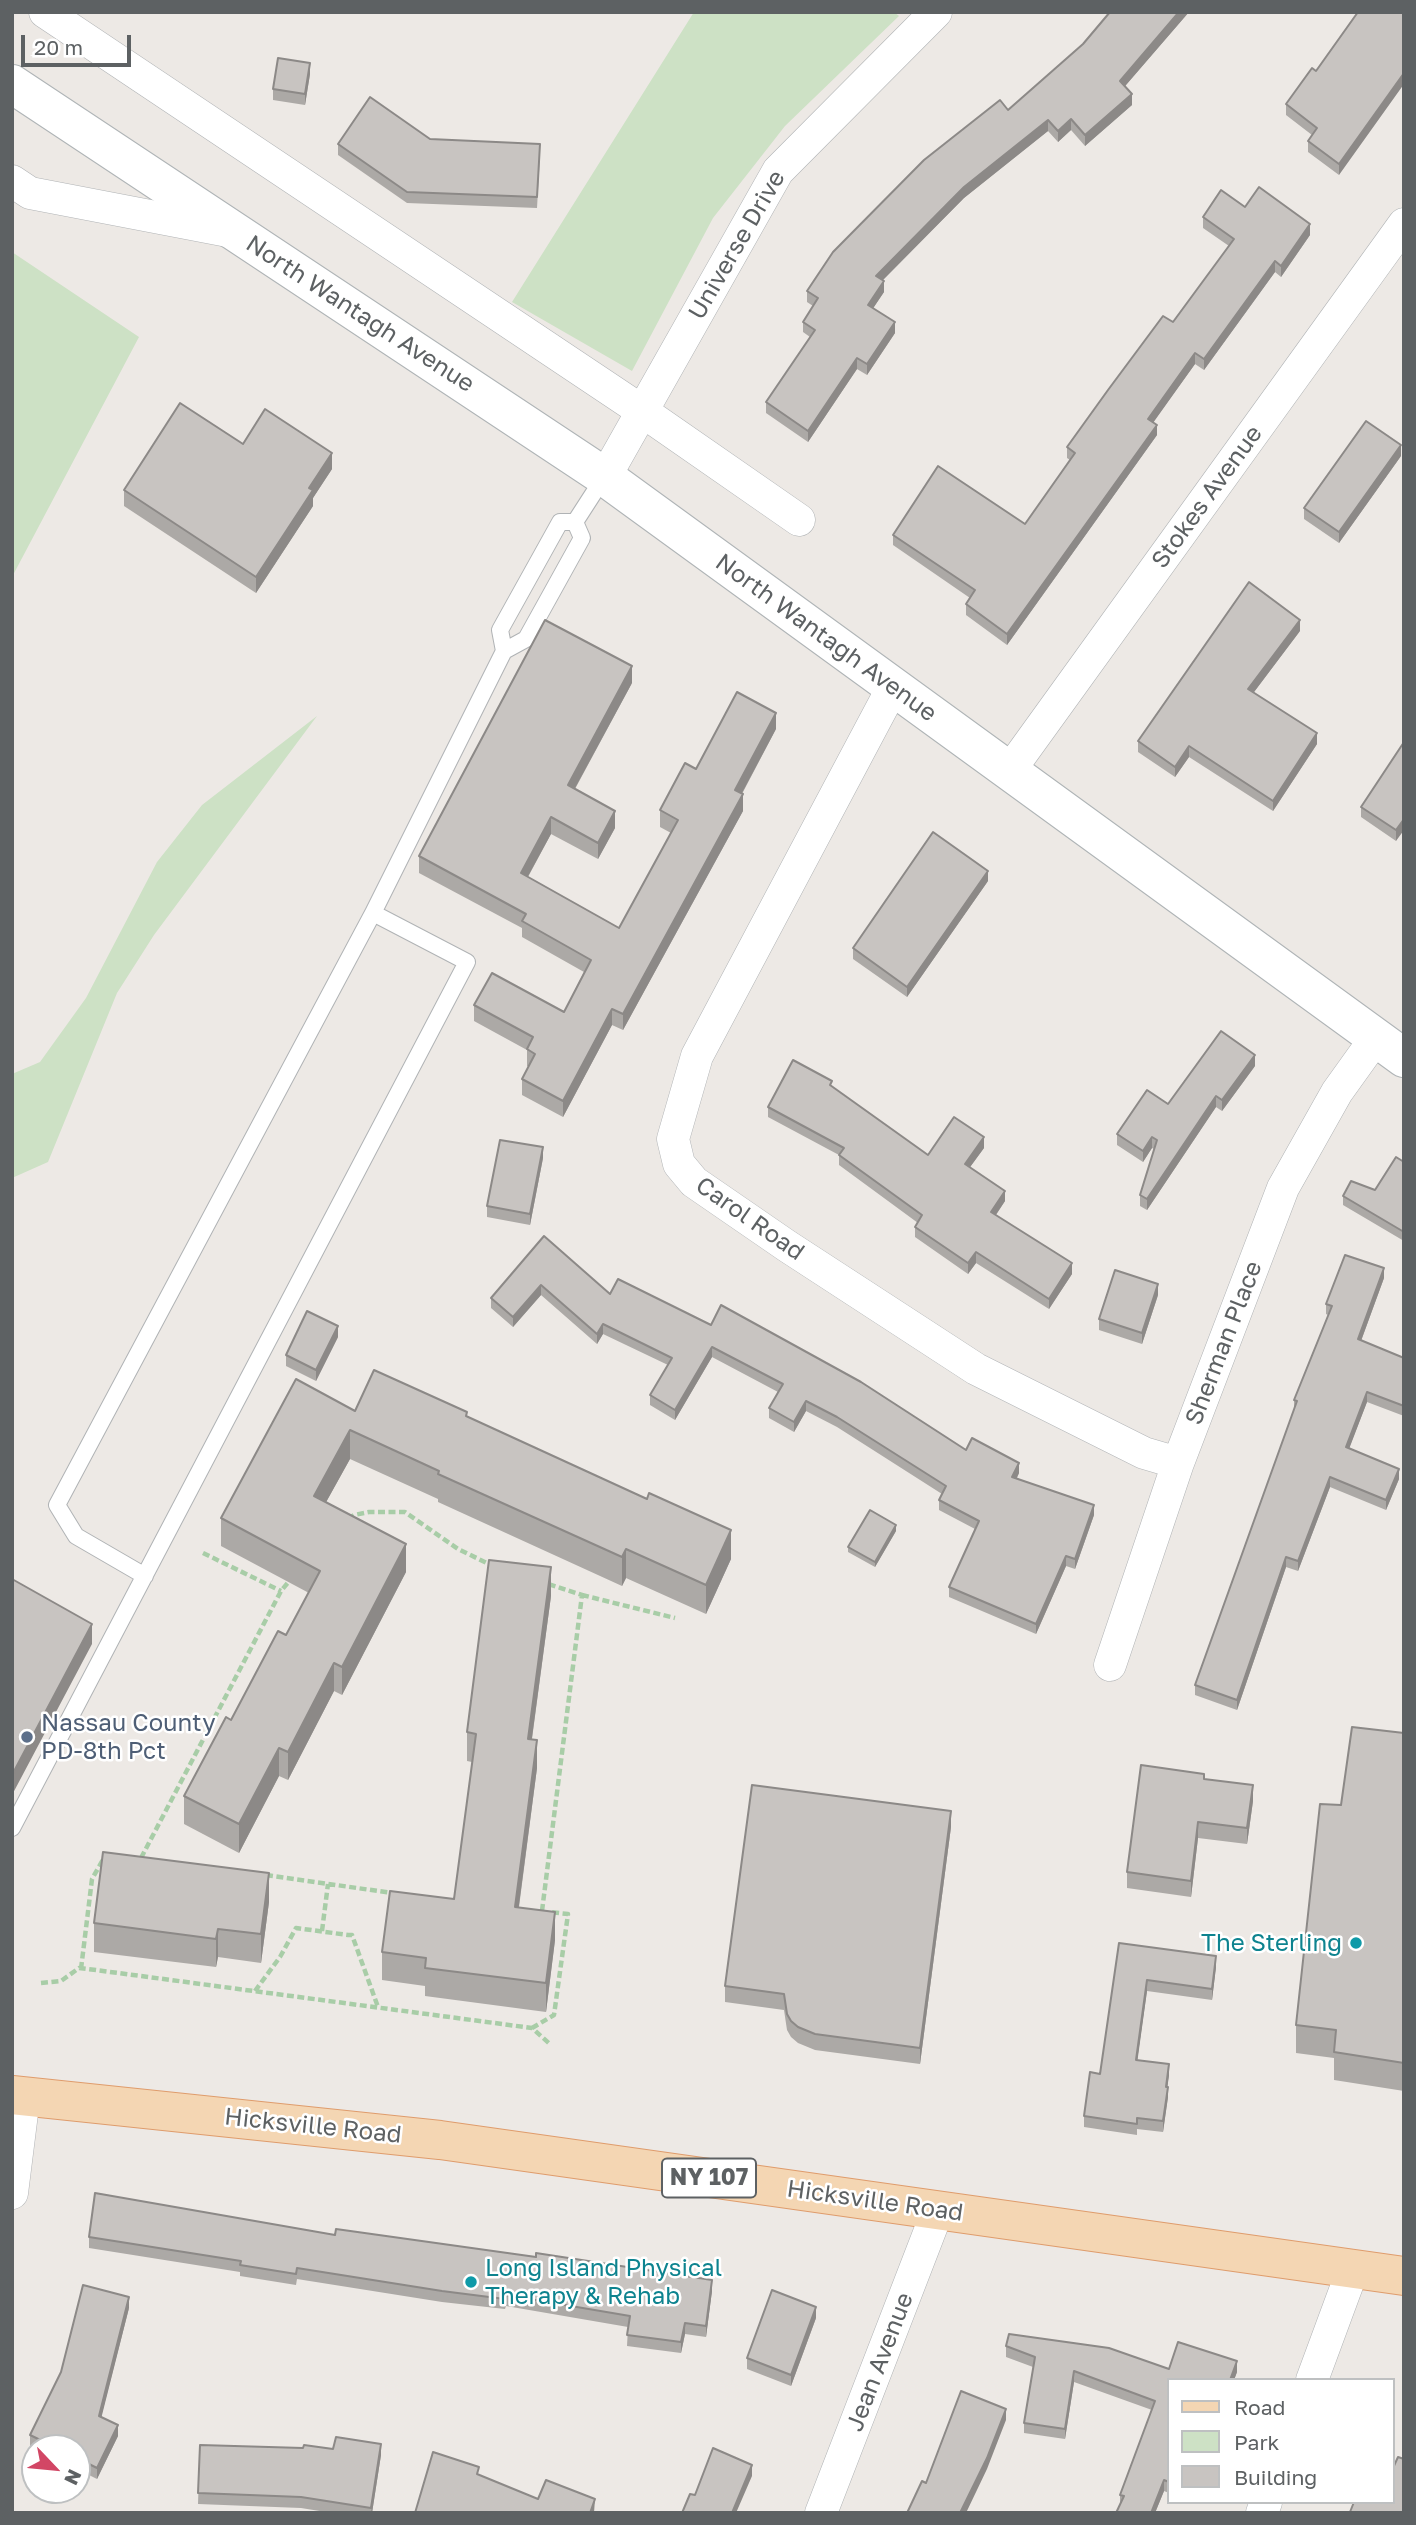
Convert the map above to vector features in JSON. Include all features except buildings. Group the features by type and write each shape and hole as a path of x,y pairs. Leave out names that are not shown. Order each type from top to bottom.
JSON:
{"main road":[{"name":"North Wantagh Avenue","path":"12,83 605,477 1389,1048"},
{"name":"Hicksville Road","path":"18,2096 440,2140 1404,2276"}],"street":[{"path":"45,12 642,411 799,520"},
{"name":"Universe Drive","path":"605,477 778,171 936,12"},
{"name":"North Wantagh Avenue","path":"12,181 30,193 237,233"},
{"name":"Stokes Avenue","path":"1010,770 1404,224"},
{"name":"Carol Road","path":"893,687 697,1056 673,1139 679,1164 694,1182 735,1211 976,1368 1144,1452 1178,1463"},
{"name":"Sherman Place","path":"1110,1665 1178,1463 1283,1188 1337,1092 1389,1048"},
{"path":"12,2193 18,2096"},
{"name":"Jean Avenue","path":"821,2513 938,2210"},
{"path":"1313,2378 1353,2269"}],"lane":[{"path":"575,522 605,477"},
{"path":"504,651 500,630 560,522 575,522"},
{"path":"145,1576 76,1536 57,1505 373,912 504,651 526,639 582,538 575,522"},
{"path":"12,1828 467,962 373,912"}],"path":[{"path":"343,1525 354,1515 369,1512 405,1512 458,1549 495,1567"},
{"path":"203,1553 281,1591"},
{"path":"141,1858 281,1591 294,1577"},
{"path":"539,1581 582,1595 675,1618"},
{"path":"532,2028 554,2015 568,1919 568,1914 540,1911 582,1595"},
{"path":"81,1969 92,1879 100,1862 108,1854"},
{"path":"130,1857 154,1860"},
{"path":"259,1874 404,1894"},
{"path":"322,1931 328,1884"},
{"path":"255,1991 280,1957 296,1928 322,1931 352,1935 378,2007"},
{"path":"41,1983 61,1981 81,1969 532,2028 551,2045"}],"green space":[{"path":"694,12 894,12 899,16 785,126 713,218 632,371 512,302"},
{"path":"12,252 139,337 12,577"},
{"path":"317,716 154,935 117,993 48,1162 12,1178 12,1074 40,1062 86,998 157,862 202,805"}],"place":[{"name":"Nassau County PD-8th Pct","path":"27,1737"},
{"name":"The Sterling","path":"1356,1943"},
{"name":"Long Island Physical Therapy & Rehab","path":"471,2282"}]}
